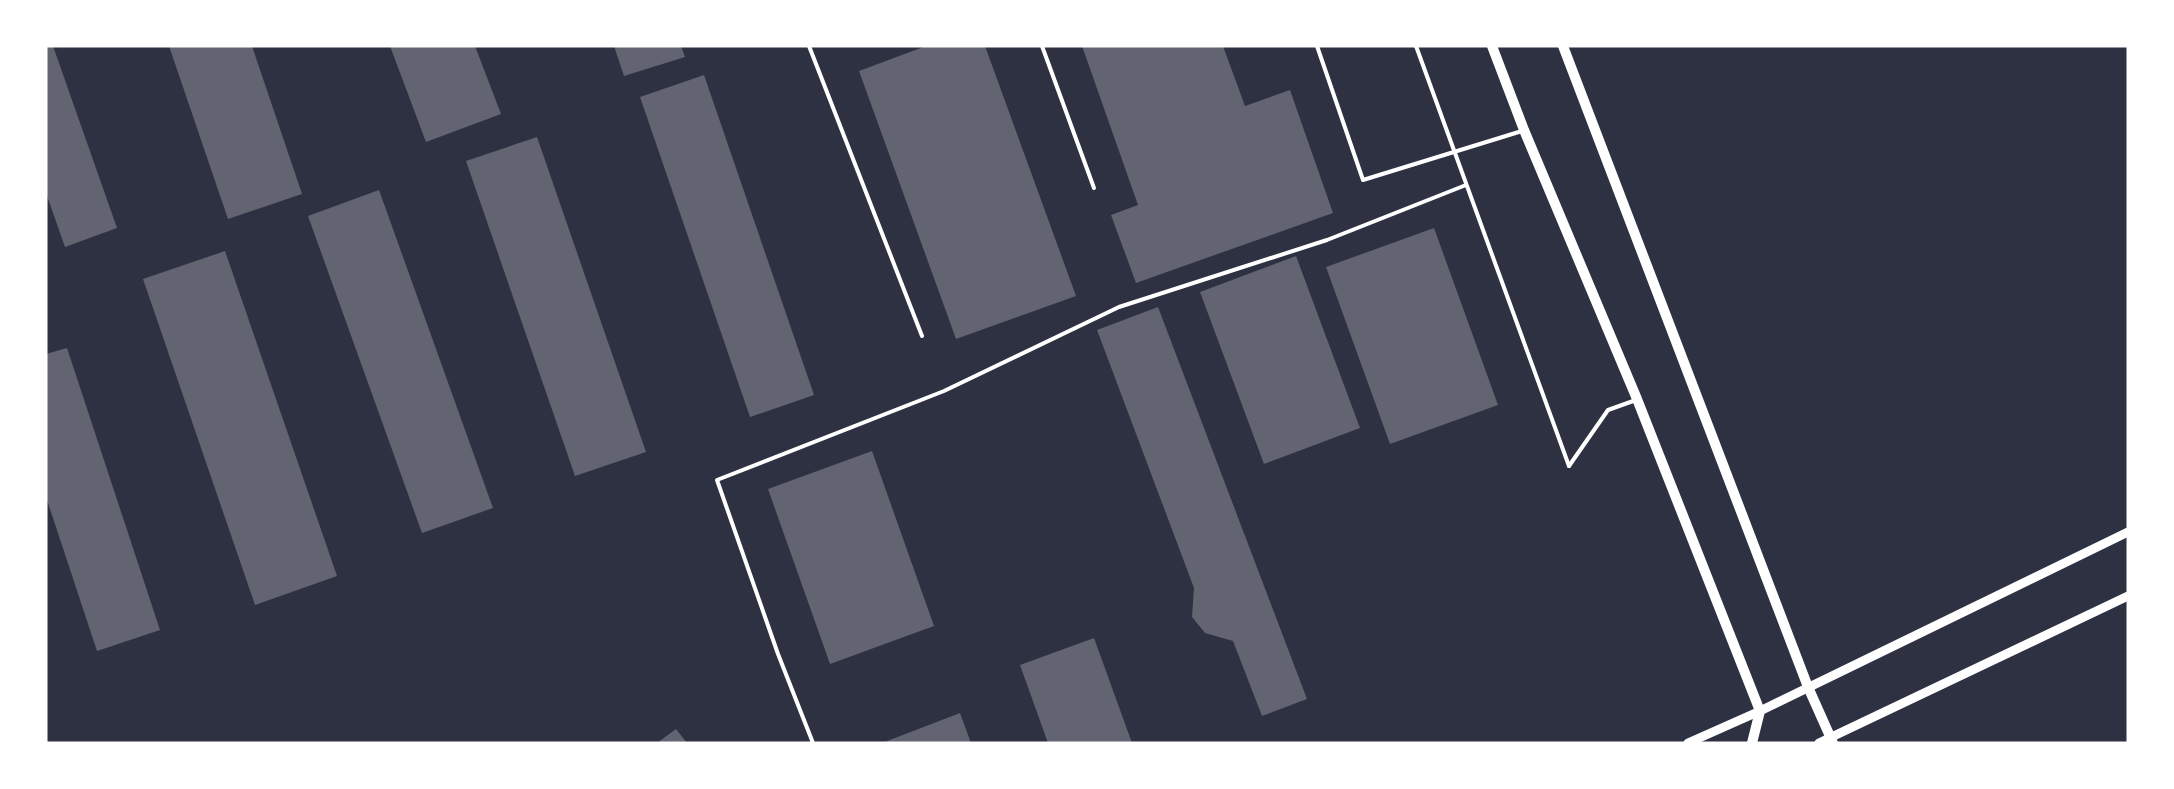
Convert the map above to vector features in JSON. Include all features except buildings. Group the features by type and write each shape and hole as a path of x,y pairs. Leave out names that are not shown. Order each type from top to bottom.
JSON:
{"main road":[{"path":"1492,46 1524,130 1637,399 1760,711 1752,743"},
{"path":"1563,46 1808,687 1832,740"}],"street":[{"path":"1688,743 1760,711 2128,532"},
{"path":"1819,743 1832,740 2128,596"}],"lane":[{"path":"809,46 922,336"},
{"path":"1042,46 1094,188"},
{"path":"1317,46 1363,180 1454,150 1524,130"},
{"path":"1416,46 1568,466 1608,410 1637,399"},
{"path":"813,743 778,654 717,480 944,391 1119,307 1327,240 1466,185"}]}
